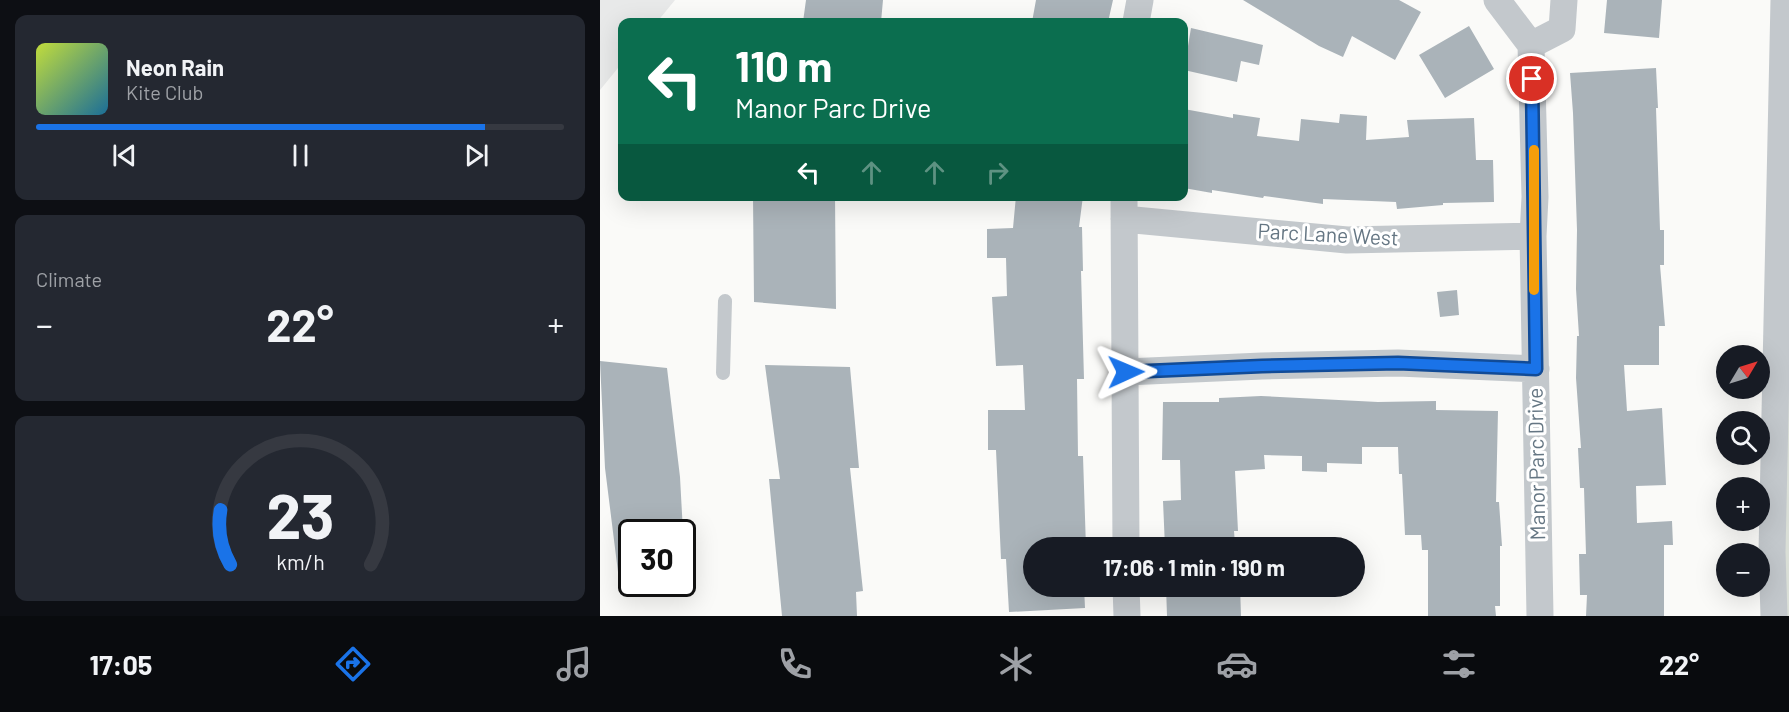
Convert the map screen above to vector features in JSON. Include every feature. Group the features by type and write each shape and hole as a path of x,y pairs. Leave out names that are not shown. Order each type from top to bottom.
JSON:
{"street":[{"path":"1137,18 1140,0"},
{"path":"1499,1 1531,45 1562,29 1564,0"},
{"path":"1774,616 1772,528 1784,0"},
{"name":"Manor Parc Drive","path":"1531,45 1540,616"},
{"path":"1124,208 1126,537"},
{"name":"Parc Lane West","path":"1124,208 1347,240 1533,236"},
{"path":"1126,372 1398,363 1536,369"},
{"path":"1126,597 1127,616"}],"lane":[{"path":"723,373 725,301"}],"shaded area":[{"path":"600,0 675,0 660,18 618,18 618,68 600,90"},
{"path":"1789,254 1789,616 1776,616"}],"building":[{"path":"806,0 883,0 881,18 804,18"},
{"path":"1036,0 1113,0 1109,18 1033,18"},
{"path":"1243,0 1399,0 1421,12 1395,60 1352,36 1343,57 1319,46"},
{"path":"1607,0 1662,0 1659,38 1604,33"},
{"path":"1469,26 1494,69 1445,98 1419,55"},
{"path":"1191,28 1263,45 1259,65 1241,61 1237,82 1188,71"},
{"path":"1656,68 1660,230 1664,230 1664,265 1660,265 1665,326 1659,326 1659,365 1624,365 1627,411 1662,408 1666,485 1636,486 1637,523 1672,521 1673,545 1664,545 1664,616 1586,616 1587,595 1580,595 1579,554 1586,554 1584,488 1580,488 1578,448 1581,448 1576,378 1577,336 1579,336 1576,289 1577,230 1570,73"},
{"path":"1188,110 1233,118 1233,114 1260,118 1257,136 1299,141 1301,119 1339,123 1340,114 1367,116 1366,140 1409,137 1407,120 1474,118 1476,160 1493,160 1494,202 1443,203 1443,205 1397,209 1396,202 1323,199 1323,204 1212,190 1212,193 1188,189"},
{"path":"753,201 835,201 836,309 754,302"},
{"path":"1016,201 1082,201 1079,227 1082,227 1084,379 1077,379 1078,456 1083,456 1086,537 1023,537 1023,597 1084,597 1085,608 1009,612 1006,559 1001,559 996,450 988,450 988,410 1025,410 1023,365 996,366 992,297 1007,296 1006,258 987,258 987,229 1013,228"},
{"path":"1457,290 1459,315 1440,317 1437,292"},
{"path":"600,361 667,368 680,477 682,519 618,519 618,572 605,468"},
{"path":"765,365 850,367 859,468 850,468 863,591 856,592 857,616 782,616 769,479 780,479"},
{"path":"1261,396 1378,402 1436,401 1436,410 1498,411 1496,502 1499,502 1502,546 1500,546 1500,606 1495,606 1496,616 1428,616 1428,550 1422,550 1421,535 1405,535 1402,474 1399,474 1398,447 1362,447 1362,464 1327,463 1327,472 1302,471 1302,456 1264,455 1265,469 1235,471 1238,531 1234,531 1234,537 1165,537 1163,501 1181,500 1180,460 1162,460 1163,402 1219,402 1219,398"},
{"path":"1166,597 1240,597 1241,616 1167,616"}],"slow traffic":[{"path":"1534,150 1534,290"}],"route":[{"path":"1126,372 1398,363 1536,369 1532,79"}]}
